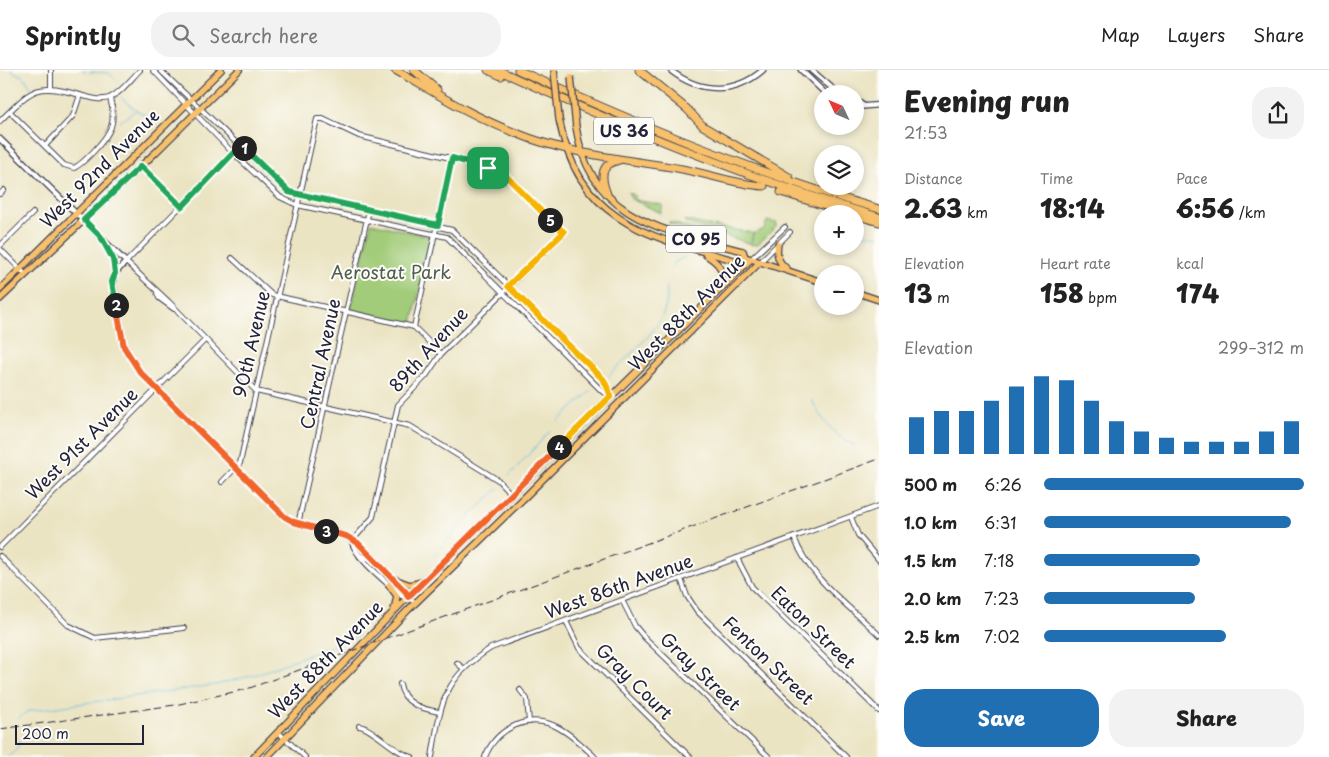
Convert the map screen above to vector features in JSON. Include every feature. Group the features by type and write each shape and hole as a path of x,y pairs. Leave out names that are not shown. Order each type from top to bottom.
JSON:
{"highway":[{"path":"394,70 516,134 582,153 683,169 764,186"},
{"path":"414,70 441,93 469,111"},
{"name":"US 36","path":"488,70 648,141 764,186 822,205"},
{"path":"498,70 688,152 776,185 879,217"},
{"path":"518,70 631,121 711,153 787,180 879,209"},
{"name":"US 36","path":"528,70 651,124 789,177 879,204"},
{"path":"639,70 708,129 747,153 778,168 789,177"},
{"path":"607,194 602,180 603,171 611,162 624,160"},
{"path":"864,218 879,222"}],"main road":[{"name":"West 92nd Avenue","path":"0,289 221,70"},
{"name":"West 92nd Avenue","path":"0,299 141,166 239,70"},
{"name":"CO 95","path":"554,70 559,119 565,148 583,184 612,214 642,230 700,251 738,261 748,258 814,280"},
{"name":"CO 95","path":"570,70 576,126 582,153 594,176 607,194 628,212 648,224 743,251 748,258"},
{"path":"778,244 776,251 779,261 790,272"},
{"path":"700,251 722,267 723,274 720,289"},
{"name":"West 88th Avenue","path":"254,757 392,613 720,289 748,258"},
{"name":"West 88th Avenue","path":"267,757 415,603 760,262"},
{"path":"864,295 879,300"},
{"path":"394,579 410,585 424,582"},
{"path":"390,585 397,596 392,613"}],"street":[{"path":"51,70 51,88"},
{"path":"0,121 30,92 51,88 100,100 110,98 140,70"},
{"path":"153,70 189,102"},
{"path":"160,70 198,111 240,146 287,191 438,225 455,232 604,380 611,396"},
{"path":"670,70 696,86 717,88 737,85 763,70"},
{"path":"801,70 817,85"},
{"path":"811,70 828,85"},
{"path":"45,146 73,116 80,95"},
{"path":"10,112 64,165 74,168 81,164 101,144 110,130 114,112 110,98"},
{"path":"864,106 879,106"},
{"path":"198,111 233,153 280,197 297,205 449,238 602,392 611,396"},
{"name":"90th Avenue","path":"222,482 240,463 317,119 324,119 359,136 452,158"},
{"path":"0,139 77,212 157,293 159,298 174,309 256,391 410,426 498,480 512,495"},
{"path":"115,273 240,146"},
{"path":"414,327 452,158"},
{"name":"89th Avenue","path":"352,541 373,517 399,403 426,376 442,354 564,232 508,178 488,168 452,158"},
{"path":"141,166 182,207"},
{"path":"0,194 4,190"},
{"name":"Central Avenue","path":"298,524 369,210"},
{"path":"25,274 0,247 33,213"},
{"name":"West 88th Avenue","path":"748,258 785,227"},
{"name":"West 88th Avenue","path":"760,262 790,232"},
{"path":"101,237 113,259 115,273 112,282 124,347 140,372 285,517 298,524 341,535 358,543 415,603"},
{"path":"232,258 268,292 277,296 414,327 442,354"},
{"name":"West 91st Avenue","path":"0,547 204,340"},
{"name":"West 86th Avenue","path":"432,757 439,712 448,688 475,658 492,648 879,506"},
{"path":"851,517 858,535 879,560"},
{"path":"794,537 802,556 814,572 879,635"},
{"path":"352,541 353,548 360,556 402,596 408,597"},
{"path":"0,556 68,625 95,638 184,628"},
{"path":"360,556 369,558 388,573"},
{"name":"Eaton Street","path":"737,558 752,587 879,711"},
{"name":"Fenton Street","path":"681,579 687,596 697,611 846,757"},
{"name":"Gray Street","path":"622,600 635,626 644,637 769,757"},
{"name":"Gray Court","path":"566,622 580,648 590,660 690,757"},
{"path":"457,663 464,669"},
{"path":"400,684 401,692 413,704 422,709 439,712"},
{"path":"520,690 527,699 529,722"},
{"path":"485,757 500,734 514,726 529,722 544,722 561,729 595,757"},
{"path":"359,726 364,726 405,755 412,757"},
{"path":"278,732 305,757"}],"green space":[{"path":"628,192 635,196 635,200 663,205 661,213 631,199"},
{"path":"684,220 711,226 710,231 686,223"},
{"path":"767,221 777,223 776,227 758,244 751,245 753,234 764,229"},
{"path":"669,222 708,233 700,235 669,224"},
{"name":"Aerostat Park","path":"371,223 432,237 412,324 351,310"},
{"path":"714,226 753,233 751,244 712,231"}],"waterway":[{"path":"11,70 25,78 31,88"},
{"path":"89,72 109,73 120,84"},
{"path":"121,98 136,110"},
{"path":"120,122 136,110 153,120 141,132 141,136"},
{"path":"864,234 879,236"},
{"path":"671,268 675,262 685,257"},
{"path":"609,376 658,324 664,312 667,299 666,286"},
{"path":"558,421 591,391"},
{"path":"812,400 830,427 842,439 855,445"},
{"path":"509,476 550,431"},
{"path":"434,556 459,526 498,489"},
{"path":"19,718 28,711 215,685 254,675 359,636"},
{"path":"8,757 18,747 20,740"}],"railway":[{"path":"0,729 175,705 247,689 879,459"}],"route":[{"path":"240,146 289,192 438,225 452,158 488,168 508,178 564,232 508,286 604,380 611,396 408,597 406,592 358,543 346,536 294,522 285,517 140,372 124,347 120,334 112,282 115,273 113,259 101,237 84,220 141,166 182,207 240,146"}]}
